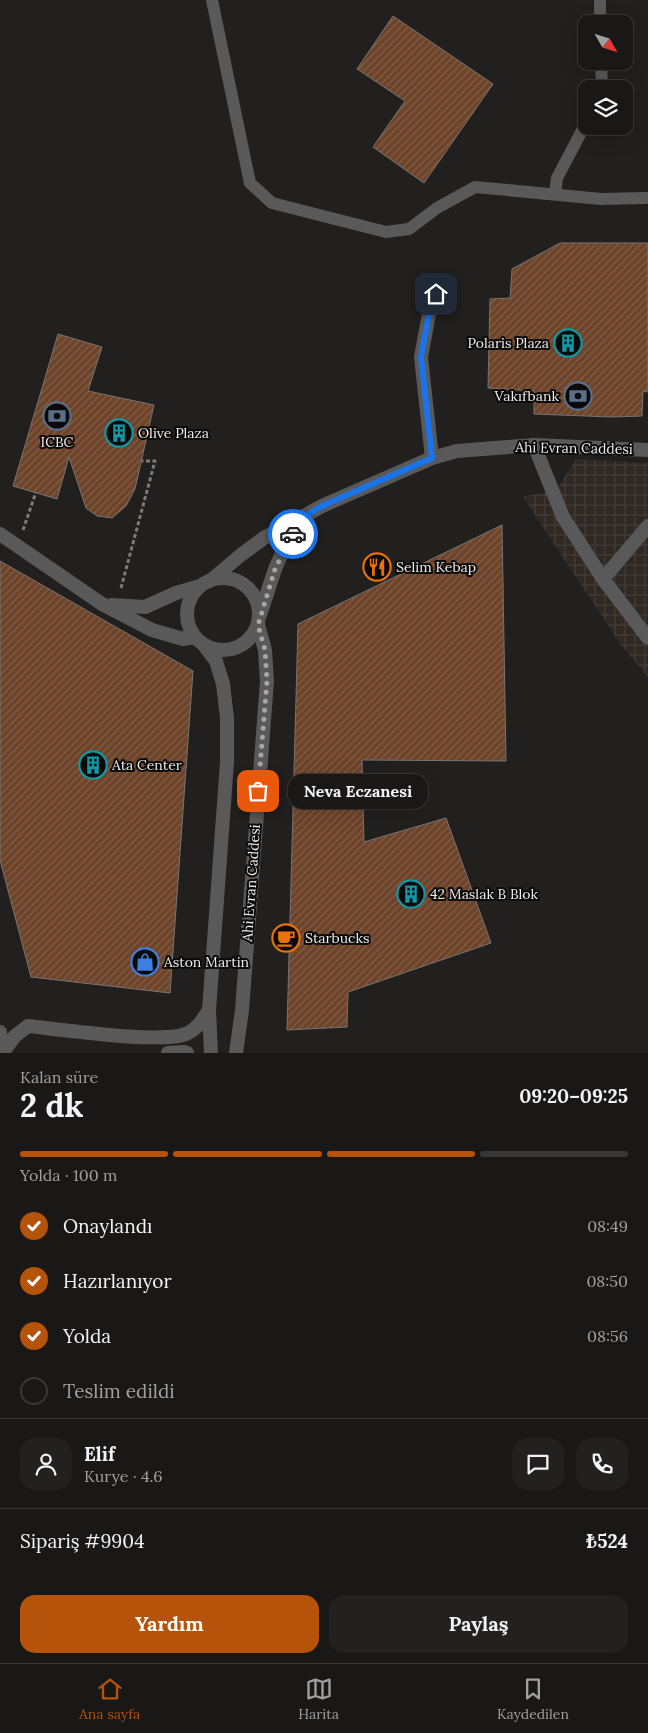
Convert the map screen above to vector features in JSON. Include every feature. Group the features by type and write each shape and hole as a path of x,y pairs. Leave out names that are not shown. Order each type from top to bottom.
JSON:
{"street":[{"path":"432,458 421,357 429,314 436,294"},
{"path":"534,445 563,517 602,579 648,638"},
{"name":"Ahi Evran Caddesi","path":"205,584 264,538 322,506 432,458 457,451 534,445 648,450"},
{"name":"Ahi Evran Caddesi","path":"236,1053 242,1010 267,681 265,650 259,621 275,569 283,551 304,517"},
{"path":"602,579 648,526"},
{"path":"0,534 109,605 152,630 183,639 199,641 214,650 225,650 236,648 246,643 259,621 258,606 254,595 245,586 234,580 222,578 176,593 145,606 109,605"},
{"path":"205,584 193,595 188,605 188,622 199,641 216,661 223,684 227,718 227,762 209,1010 211,1053"},
{"path":"3,1052 15,1036 28,1026 151,1037 178,1036 188,1033 202,1022 209,1010"},
{"path":"0,1032 3,1052"},
{"path":"168,1053 186,1053"}],"lane":[{"path":"212,0 250,183 272,203 386,232 409,229 437,208 474,186 601,198 648,198"},
{"path":"600,0 600,15"},
{"path":"556,194 557,178 580,135"}],"path":[{"path":"109,605 155,461 142,461"},
{"path":"18,546 36,492"}],"shaded area":[{"path":"576,459 648,463 648,677 621,645 523,497 556,490"}],"building":[{"path":"393,16 493,84 424,183 373,147 405,101 357,69"},
{"name":"Polaris Plaza","path":"560,243 648,243 648,392 643,391 642,416 612,417 534,414 534,391 488,388 490,299 510,298 512,269"},
{"path":"58,334 102,347 88,391 154,405 135,489 126,506 112,518 97,516 86,508 69,457 57,499 13,486"},
{"path":"502,525 506,761 362,760 364,842 446,818 491,943 348,992 347,1027 287,1030 298,624"},
{"name":"Ata Center","path":"0,561 193,671 170,993 31,977 0,860"}],"way so far":[{"path":"258,791 267,681 265,650 258,625 275,569 293,534"}],"place":[{"name":"Polaris Plaza","path":"568,343"},
{"name":"Vakıfbank","path":"578,396"},
{"name":"ICBC","path":"57,416"},
{"name":"Olive Plaza","path":"119,433"},
{"name":"Selim Kebap","path":"377,567"},
{"name":"Ata Center","path":"93,765"},
{"name":"Neva Eczanesi","path":"258,791"},
{"name":"42 Maslak B Blok","path":"411,894"},
{"name":"Starbucks","path":"286,938"},
{"name":"Aston Martin","path":"145,962"}],"route":[{"path":"293,534 304,517 322,506 432,458 421,357 429,314 436,294"}]}
